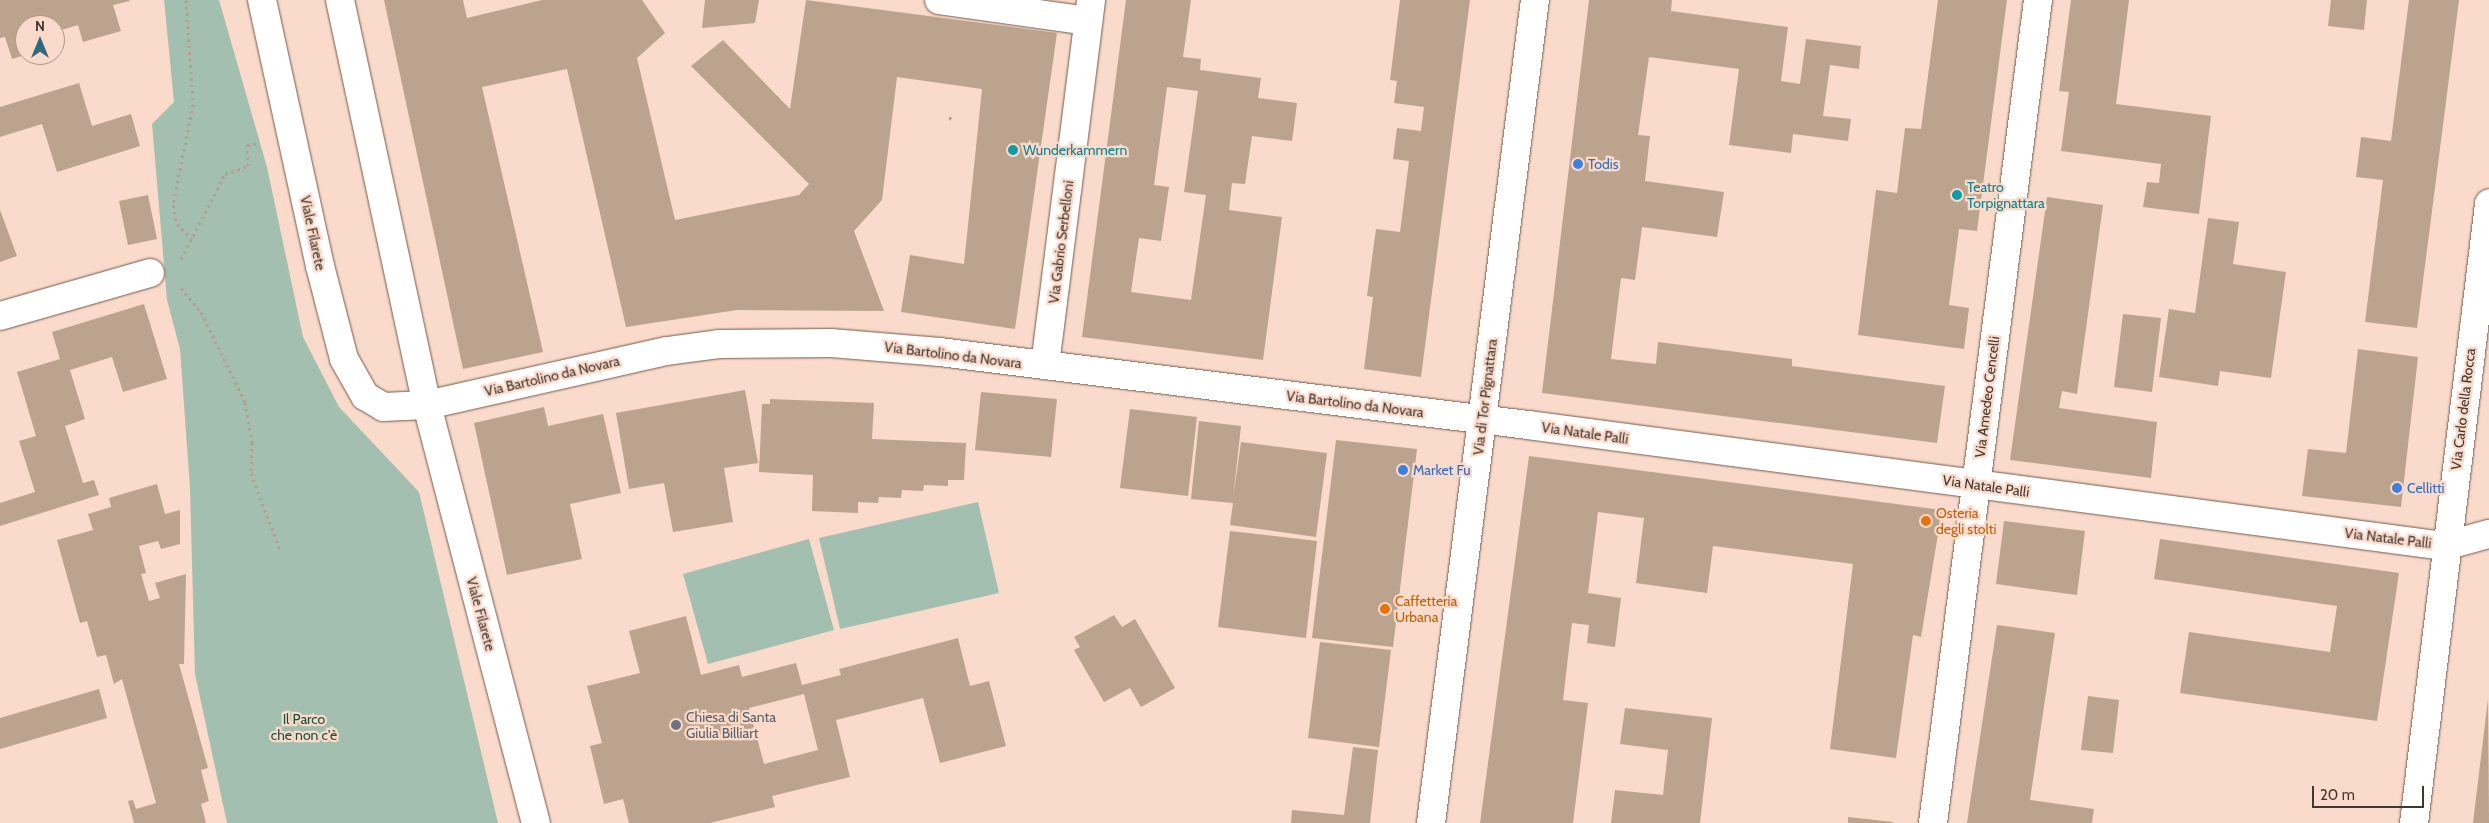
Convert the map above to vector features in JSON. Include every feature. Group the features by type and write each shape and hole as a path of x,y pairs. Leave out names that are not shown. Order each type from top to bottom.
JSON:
{"street":[{"name":"Viale Filarete","path":"262,0 320,266 344,358 365,396 372,403 390,409 427,405"},
{"name":"Viale Filarete","path":"340,0 427,405 536,823"},
{"path":"940,0 1089,10"},
{"name":"Via di Tor Pignattara","path":"1431,823 1535,0"},
{"name":"Via Amedeo Cencelli","path":"1933,823 2038,0"},
{"name":"Via Gabrio Serbelloni","path":"1045,366 1089,10"},
{"name":"Via Carlo della Rocca","path":"2414,823 2445,546 2489,204"},
{"path":"0,316 150,273"},
{"name":"Via Bartolino da Novara","path":"427,405 611,362 719,344 814,343 883,346 1482,419"},
{"name":"Via Natale Palli","path":"1482,419 2445,546 2489,534"}],"path":[{"path":"186,0 194,104 173,205 177,224 191,240 225,174 248,166 247,144"},
{"path":"949,118 954,119"},
{"path":"178,284 202,312 245,402 252,442 251,473 280,550"}],"green space":[{"name":"Il Parco che non c'è","path":"164,0 219,0 267,167 303,337 339,407 419,492 498,823 227,823 195,674 190,488 180,349 167,300 152,124 174,102"},
{"path":"978,502 999,593 840,629 819,538"},
{"path":"809,539 834,630 708,664 683,574"}],"building":[{"path":"0,0 130,1 113,5 121,31 83,42 78,25 65,29 65,15 15,15 15,58 12,59 5,37 0,38"},
{"path":"384,0 463,0 467,18 542,0 642,0 665,33 637,58 675,220 799,195 809,184 691,66 723,40 790,109 806,0 1057,33 1015,329 901,312 910,255 964,264 982,89 897,77 882,200 854,231 884,311 737,310 626,327 567,69 482,87 543,352 463,369"},
{"path":"705,0 759,0 755,23 702,28"},
{"path":"1126,0 1191,0 1183,57 1201,59 1200,70 1261,78 1258,98 1297,103 1292,141 1252,136 1245,184 1232,183 1229,210 1282,217 1263,360 1082,337","holes":["1167,87 1198,91 1184,192 1206,195 1191,300 1131,292 1139,238 1161,241 1169,187 1154,185"]},
{"path":"1400,0 1470,0 1421,377 1364,369 1373,297 1367,296 1376,229 1400,232 1409,161 1393,159 1397,128 1421,131 1424,107 1394,103 1397,81 1390,80"},
{"path":"1589,0 1672,0 1671,11 1788,27 1781,81 1800,84 1806,39 1861,46 1859,69 1830,65 1823,116 1851,119 1848,141 1793,134 1791,153 1729,145 1739,69 1649,57 1638,135 1650,136 1645,181 1724,192 1717,237 1642,227 1635,280 1621,278 1611,359 1656,364 1658,342 1792,359 1792,366 1945,386 1937,443 1542,393"},
{"path":"1938,0 2007,0 1977,231 1959,229 1949,305 1969,308 1964,349 1858,335 1876,190 1897,193 1905,128 1921,129"},
{"path":"2071,0 2129,0 2116,104 2211,116 2199,214 2143,207 2147,182 2159,183 2161,164 2061,151 2069,92 2059,91"},
{"path":"2331,0 2367,0 2364,30 2328,26"},
{"path":"2409,0 2459,0 2417,328 2365,322 2383,180 2356,177 2361,137 2391,141"},
{"path":"79,83 92,126 131,114 140,146 57,172 42,124 0,137 0,107"},
{"path":"148,195 157,239 128,245 119,201"},
{"path":"2047,197 2103,205 2077,394 2062,391 2059,408 2157,422 2151,478 2010,460"},
{"path":"0,210 17,256 0,262"},
{"path":"2208,218 2239,222 2233,264 2286,272 2271,378 2220,371 2218,386 2159,377 2169,309 2195,313"},
{"path":"144,304 167,379 123,392 112,357 70,370 85,419 65,426 83,483 94,480 99,495 0,526 0,503 35,492 19,441 36,436 17,372 60,359 52,332"},
{"path":"2123,314 2161,318 2152,392 2114,387"},
{"path":"2358,349 2418,357 2401,507 2302,496 2308,449 2346,453"},
{"path":"745,390 758,463 724,468 733,522 673,532 664,483 629,489 616,413"},
{"path":"981,392 1057,399 1051,457 975,450"},
{"path":"770,399 874,403 872,439 966,443 964,480 948,480 948,486 924,485 923,491 902,490 901,498 879,497 878,503 858,502 858,513 812,511 813,475 759,472 762,404 770,404"},
{"path":"544,407 548,426 603,414 621,493 570,504 582,559 507,575 474,423"},
{"path":"1130,409 1197,417 1188,496 1120,488"},
{"path":"1199,421 1241,426 1233,499 1241,442 1327,453 1316,537 1230,525 1233,503 1191,499"},
{"path":"1336,440 1417,449 1393,647 1312,638"},
{"path":"1529,456 1942,510 1921,637 1913,635 1896,758 1830,749 1853,564 1713,546 1707,593 1636,583 1644,518 1598,512 1588,593 1621,598 1615,647 1587,643 1589,625 1572,623 1563,700 1588,703 1573,823 1480,823"},
{"path":"157,484 165,514 180,510 180,544 161,549 158,541 139,546 146,573 141,574 149,601 160,598 155,583 186,574 184,664 179,664 208,768 201,770 209,801 201,804 206,823 134,823 128,801 133,800 136,809 156,803 122,679 114,684 106,655 97,657 87,621 80,623 57,540 93,530 88,514 111,507 109,498"},
{"path":"2004,521 2085,531 2077,595 1996,584"},
{"path":"1230,531 1317,541 1306,638 1218,627"},
{"path":"2160,539 2399,573 2377,721 2180,693 2189,632 2330,652 2337,606 2154,579"},
{"path":"1114,615 1122,627 1135,619 1175,688 1141,707 1130,688 1104,702 1074,650 1080,647 1074,637"},
{"name":"Chiesa di Santa Giulia Billiart","path":"686,616 701,675 739,665 742,677 796,663 802,685 841,675 839,669 958,638 970,686 989,681 1006,746 940,763 923,698 836,720 850,777 772,796 775,807 710,823 629,823 623,799 604,804 590,746 602,743 587,686 640,673 629,631","holes":["804,694 818,750 764,764 749,708"]},
{"path":"1997,625 2055,633 2030,800 2094,809 2092,823 1967,823"},
{"path":"1320,642 1391,650 1379,747 1308,738"},
{"path":"99,689 107,718 0,749 0,718"},
{"path":"2088,696 2119,700 2113,753 2081,750"},
{"path":"2488,699 2489,823 2473,823"},
{"path":"1625,708 1712,718 1700,823 1611,823 1615,790 1663,795 1668,750 1620,744"},
{"path":"1353,747 1378,750 1370,823 1291,823 1292,810 1344,815"},
{"path":"1848,817 1893,822 1893,823 1848,823"}],"place":[{"name":"Wunderkammern","path":"1013,150"},
{"name":"Todis","path":"1578,164"},
{"name":"Teatro Torpignattara","path":"1957,195"},
{"name":"Market Fu","path":"1403,470"},
{"name":"Cellitti","path":"2397,488"},
{"name":"Osteria degli stolti","path":"1926,521"},
{"name":"Caffetteria Urbana","path":"1385,609"},
{"name":"Chiesa di Santa Giulia Billiart","path":"676,725"}]}
